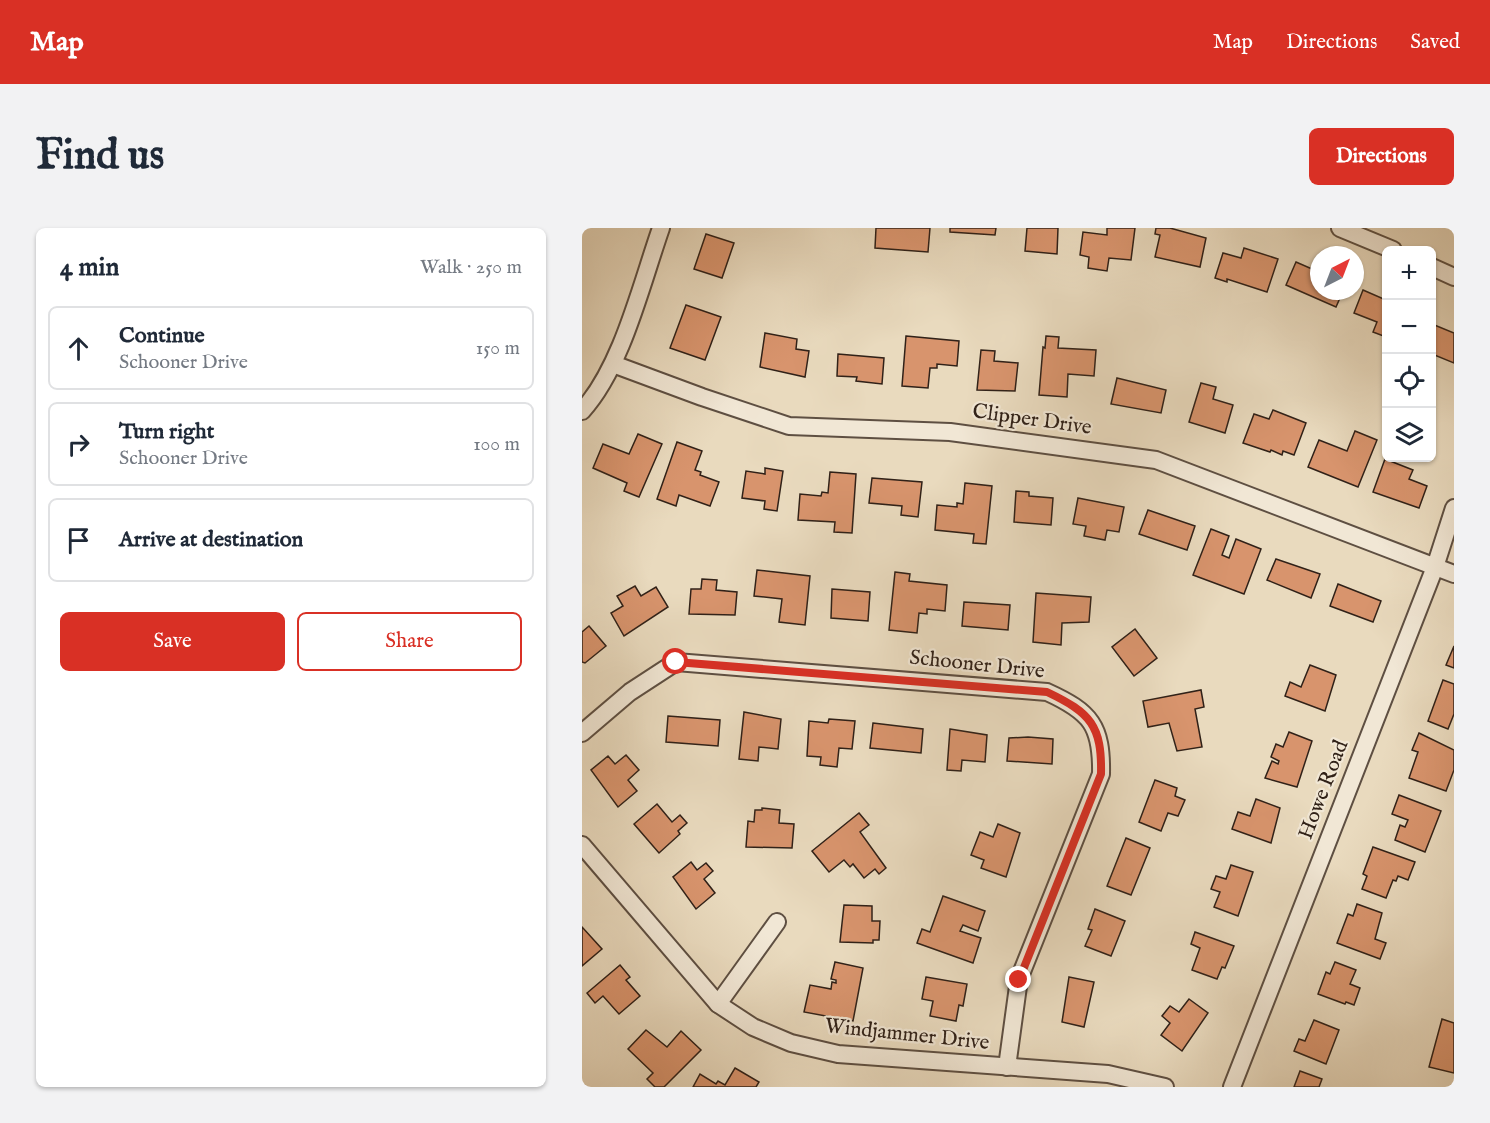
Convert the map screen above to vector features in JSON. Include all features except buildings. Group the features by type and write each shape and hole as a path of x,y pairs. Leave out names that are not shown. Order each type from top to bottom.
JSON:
{"street":[{"path":"582,411 591,401 613,364 661,228"},
{"path":"1340,228 1383,246"},
{"path":"1436,269 1454,277"},
{"name":"Clipper Drive","path":"613,364 702,398 789,426 950,432 1156,460 1454,574"},
{"name":"Howe Road","path":"1232,1087 1435,567 1454,508"},
{"name":"Schooner Drive","path":"582,733 630,692 676,662 1047,692 1069,702 1089,718 1102,746 1101,774 1019,980 1007,1067"},
{"name":"Windjammer Drive","path":"582,845 718,1004 753,1027 791,1043 838,1054 1108,1074 1165,1087"},
{"path":"718,1004 777,922"}],"route":[{"path":"676,662 1047,692 1069,702 1089,718 1102,746 1101,774 1019,980"}]}
